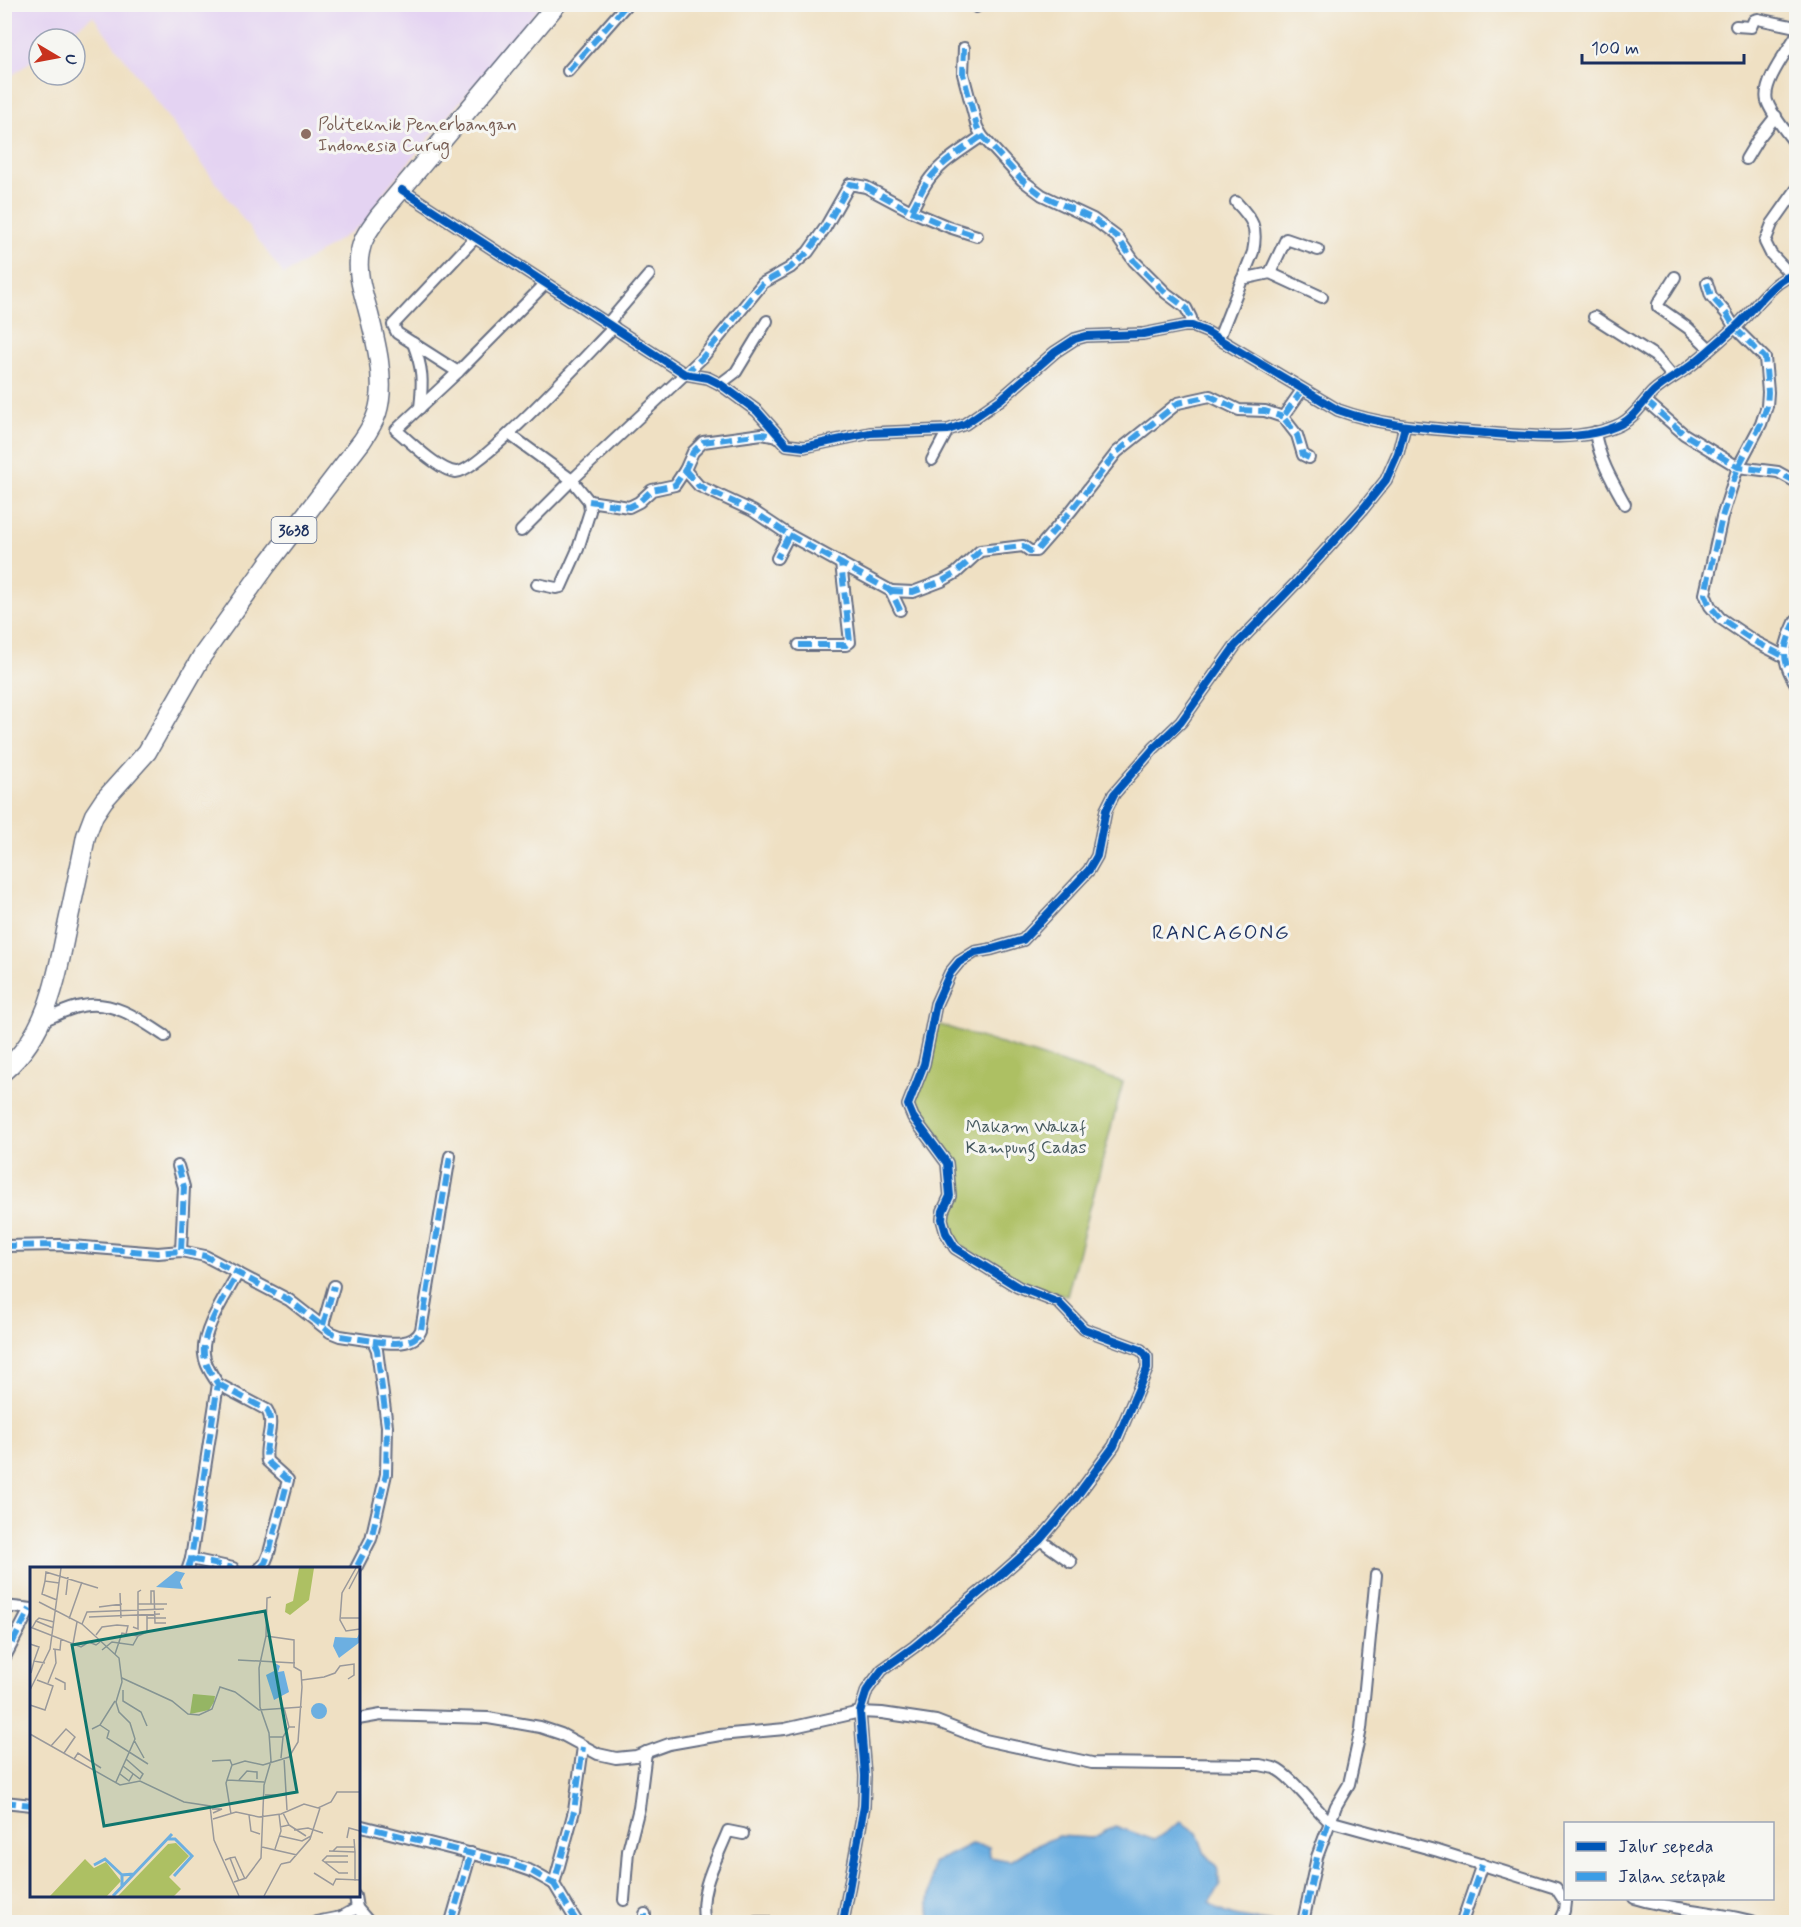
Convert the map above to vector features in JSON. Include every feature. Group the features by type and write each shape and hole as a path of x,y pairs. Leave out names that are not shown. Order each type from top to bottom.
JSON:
{"main road":[{"name":"3638","path":"4,1071 19,1059 42,1021 56,979 86,836 94,814 147,752 202,656 267,565 362,441 372,424 380,399 379,370 373,329 360,278 359,255 363,240 368,231 557,4"}],"street":[{"path":"568,71 627,4"},
{"path":"1736,26 1749,28 1752,27 1754,20 1758,19 1797,27"},
{"path":"1797,36 1767,88 1767,101 1797,145"},
{"path":"964,48 963,74 977,127 982,136 1029,185 1042,195 1093,219 1117,237 1134,261 1166,293 1186,308 1192,326"},
{"path":"1746,159 1768,124 1776,116"},
{"path":"911,211 930,178 939,168 982,136"},
{"path":"521,531 702,358 763,283 789,268 808,252 825,228 850,184 866,187 911,211 977,236"},
{"path":"402,190 684,374 708,378 720,384 758,411 787,445 804,447 870,433 948,430 964,424 983,412 1055,352 1075,339 1098,335 1125,336 1192,326 1219,338 1338,410 1379,423 1556,437 1612,428 1630,420 1653,392 1690,366 1735,328 1770,290 1794,275 1772,254 1766,242 1772,224 1797,190"},
{"path":"1219,338 1253,252 1256,232 1251,220 1236,202"},
{"path":"458,372 397,333 393,325 475,238"},
{"path":"1270,273 1286,239 1318,250"},
{"path":"1242,279 1270,273 1322,297"},
{"path":"545,284 458,372 420,408 391,430 441,467 460,472 509,434 611,325 649,275"},
{"path":"1675,277 1658,303 1658,307 1688,328 1710,348"},
{"path":"1707,283 1711,296 1735,328 1765,358 1768,381 1767,406 1738,467 1722,517 1705,594 1710,606 1720,618 1754,641 1784,656"},
{"path":"1594,317 1655,356 1673,377"},
{"path":"720,384 736,372 767,321"},
{"path":"413,343 421,365 420,408"},
{"path":"1283,417 1302,390"},
{"path":"686,470 699,486 753,511 789,535 891,591 913,592 956,573 980,551 1023,546 1030,551 1036,551 1071,512 1118,452 1178,403 1210,396 1239,410 1264,411 1283,417 1297,435 1303,454 1309,458"},
{"path":"1646,401 1684,434 1738,467 1779,472 1797,482"},
{"path":"843,1923 864,1806 865,1776 860,1712 867,1690 882,1670 922,1641 1040,1539 1074,1500 1114,1446 1147,1369 1148,1361 1145,1353 1137,1348 1084,1329 1059,1303 1008,1282 962,1254 950,1241 942,1219 950,1196 947,1163 913,1117 908,1105 924,1064 936,1004 950,973 959,962 975,952 992,950 1023,940 1089,870 1097,856 1106,810 1114,794 1154,748 1181,722 1235,646 1296,583 1380,488 1398,453 1406,426"},
{"path":"932,460 948,430"},
{"path":"1595,432 1597,447 1603,462 1625,504"},
{"path":"509,434 572,480 589,501 590,512 565,582 561,588 537,584"},
{"path":"589,501 622,507 633,506 652,490 675,485 686,470 693,452 703,442 762,434 778,437"},
{"path":"777,558 789,535"},
{"path":"799,645 849,644 851,638 841,563"},
{"path":"891,591 900,610"},
{"path":"1797,620 1788,637 1784,656 1797,684"},
{"path":"42,1021 81,1006 106,1006 140,1019 165,1036"},
{"path":"4,1246 59,1245 158,1252 181,1251 205,1256 289,1300 330,1332 340,1336 387,1343 411,1340 422,1330 450,1156"},
{"path":"178,1166 184,1187 181,1251"},
{"path":"238,1273 206,1338 204,1353 206,1364 218,1384 267,1410 271,1418 266,1450 267,1461 288,1480 269,1553 262,1567"},
{"path":"323,1325 334,1286"},
{"path":"357,1567 371,1539 386,1474 387,1426 377,1350 373,1341"},
{"path":"215,1567 189,1564 218,1384"},
{"path":"1040,1539 1071,1562"},
{"path":"1303,1923 1317,1857 1329,1821 1349,1784 1361,1729 1376,1575"},
{"path":"4,1606 30,1609"},
{"path":"4,1659 30,1611"},
{"path":"360,1719 381,1716 488,1718 550,1730 598,1754 616,1758 636,1756 669,1744 720,1735 785,1729 860,1712 936,1721 985,1740 1092,1762 1260,1765 1275,1768 1286,1775 1329,1821 1482,1864 1546,1884 1564,1893"},
{"path":"554,1884 574,1811 583,1747"},
{"path":"624,1900 628,1851 639,1808 646,1752"},
{"path":"4,1802 30,1805"},
{"path":"360,1825 471,1853 531,1871 554,1884 577,1923"},
{"path":"705,1923 702,1905 707,1884 728,1831 743,1834"},
{"path":"451,1923 471,1853"},
{"path":"1461,1923 1482,1864"},
{"path":"355,1897 357,1908 369,1923"},
{"path":"1559,1923 1564,1911 1565,1900"},
{"path":"1638,1900 1678,1909 1732,1916 1754,1923"},
{"path":"316,1923 341,1917 357,1908"},
{"path":"756,1923 766,1923"}],"shaded area":[{"name":"Politeknik Penerbangan Indonesia Curug","path":"5,5 542,5 387,188 365,223 284,275 93,16 78,27 27,27 27,64 5,81"}],"green space":[{"name":"Makam Wakaf Kampung Cadas","path":"937,1024 1123,1082 1067,1296 1011,1279 1001,1269 960,1246 948,1234 946,1218 954,1189 954,1172 936,1130 911,1098"}],"water":[{"path":"1181,1822 1197,1833 1205,1854 1217,1867 1220,1885 1210,1903 1231,1915 1272,1922 930,1922 929,1903 933,1863 971,1844 989,1847 990,1857 1011,1861 1031,1848 1058,1836 1093,1838 1115,1826 1154,1840"}],"marked path":[{"path":"568,71 627,4"},
{"path":"964,48 963,74 977,127 982,136 1022,180 1042,195 1093,219 1117,237 1134,261 1166,293 1186,308 1192,326"},
{"path":"685,374 702,358 763,283 790,268 808,252 825,228 850,184 866,187 911,211 930,178 954,155 982,136"},
{"path":"911,211 977,236"},
{"path":"1707,283 1711,296 1735,328 1765,358 1768,392 1767,406 1761,424 1738,467 1722,517 1705,594 1710,606 1720,618 1754,641 1783,656"},
{"path":"1302,390 1283,417 1297,435 1303,455 1309,458"},
{"path":"891,591 913,592 942,581 956,573 980,551 1023,546 1030,551 1036,551 1117,452 1178,403 1210,396 1239,410 1265,411 1283,417"},
{"path":"1646,401 1684,434 1738,467 1778,472 1796,482"},
{"path":"589,501 629,507 639,502 652,490 675,485 693,452 703,442 762,434 778,437"},
{"path":"685,470 699,486 753,511 789,535 777,558"},
{"path":"789,535 891,591 900,610"},
{"path":"799,645 846,645 850,642 841,563"},
{"path":"1796,620 1785,652 1787,666 1796,684"},
{"path":"373,1341 400,1343 413,1339 421,1330 450,1156"},
{"path":"178,1166 184,1187 181,1251"},
{"path":"4,1246 59,1245 158,1253 181,1251 205,1256 289,1300 330,1332 340,1336 373,1341 377,1350 387,1426 386,1474 371,1539 357,1567"},
{"path":"188,1567 218,1384 206,1362 204,1345 216,1313 238,1273"},
{"path":"323,1325 334,1286"},
{"path":"218,1384 267,1410 270,1422 267,1461 288,1480 269,1553 261,1567"},
{"path":"191,1559 228,1567"},
{"path":"4,1659 30,1609"},
{"path":"577,1922 554,1884 574,1811 583,1747"},
{"path":"4,1802 30,1805"},
{"path":"1303,1922 1317,1857 1329,1821"},
{"path":"360,1826 508,1863 531,1871 554,1884"},
{"path":"451,1922 471,1853"},
{"path":"1462,1922 1482,1864"},
{"path":"645,1914 645,1922"}],"cycle path":[{"path":"402,190 685,374 708,378 720,384 757,411 787,445 804,447 870,433 948,430 965,424 1001,399 1055,352 1075,339 1086,336 1143,334 1184,326 1192,326 1207,332 1338,410 1371,420 1528,436 1587,434 1605,430 1626,421 1653,392 1690,366 1739,323 1770,290 1787,277 1796,274"},
{"path":"843,1922 864,1806 865,1776 860,1712 867,1690 882,1670 914,1647 1040,1540 1074,1500 1114,1446 1147,1369 1147,1357 1141,1350 1084,1329 1059,1303 1018,1287 955,1248 946,1233 942,1219 950,1196 947,1163 913,1117 908,1105 924,1064 936,1004 950,973 959,962 975,952 1023,940 1089,870 1097,856 1106,810 1114,794 1154,748 1181,722 1235,646 1296,583 1386,480 1398,453 1405,426"}],"place":[{"name":"Politeknik Penerbangan Indonesia Curug","path":"306,134"}],"district":[{"name":"RANCAGONG","path":"1221,932"}]}
